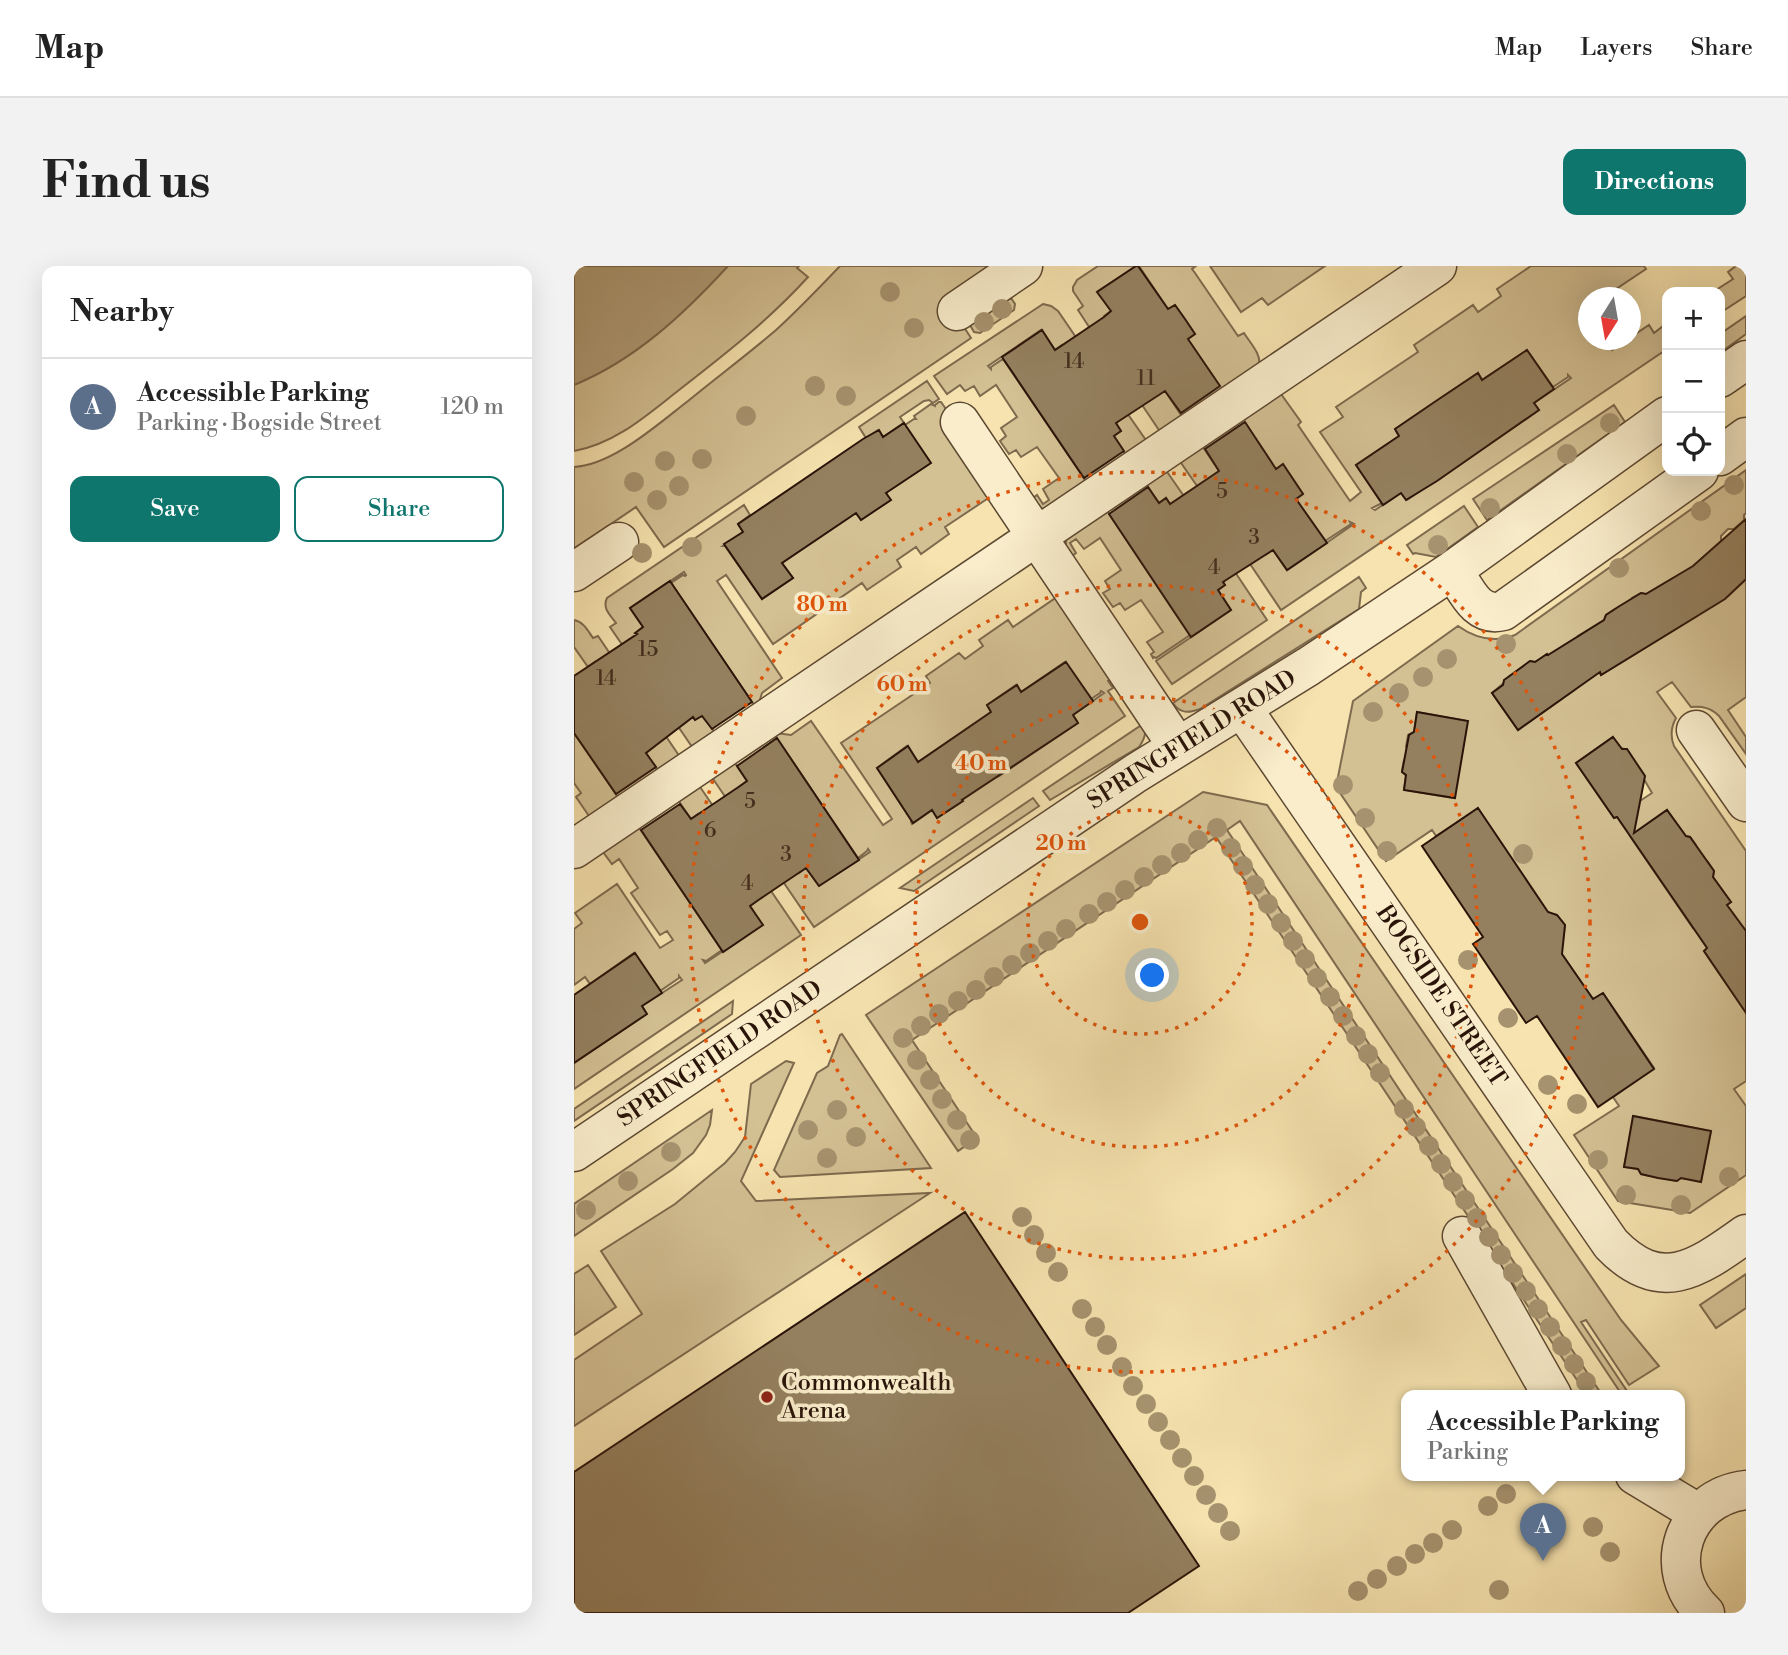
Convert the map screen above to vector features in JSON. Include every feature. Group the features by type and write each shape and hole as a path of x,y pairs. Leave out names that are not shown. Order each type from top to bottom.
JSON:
{"street":[{"path":"957,311 1023,266"},
{"path":"574,849 1437,266"},
{"path":"1725,374 1746,359"},
{"name":"SPRINGFIELD ROAD","path":"574,1152 1136,773 1309,666 1453,570 1662,420"},
{"path":"960,422 1178,747"},
{"path":"1725,452 1746,437"},
{"path":"1453,570 1479,607 1487,612 1503,611 1692,476"},
{"path":"574,572 619,541"},
{"name":"BOGSIDE STREET","path":"1242,708 1621,1255 1651,1271 1680,1272 1717,1255 1746,1234"},
{"path":"1696,730 1746,802"},
{"path":"1462,1236 1549,1390"},
{"path":"1645,1481 1698,1513"},
{"path":"1701,1612 1683,1580 1680,1564 1685,1534 1698,1513 1715,1500 1729,1493 1746,1490"}],"shaded area":[{"path":"574,266 728,266 676,318 638,349 618,363 574,385"},
{"path":"698,266 799,266 797,268 808,277 746,336 643,418 603,442 574,451 574,364"},
{"path":"840,266 993,266 945,298 971,338 664,547 636,507 574,549 574,467 604,459 649,431 776,330"},
{"path":"1098,266 1136,266 1098,291 1111,311 1104,316 1112,329 1097,339 1078,310 1083,306 1073,287 1077,280"},
{"path":"1139,266 1196,266 1192,269 1238,336 1244,333 1257,353 1259,362 1259,367 1163,436 1134,393 1165,391 1183,418 1180,409 1188,339 1195,334 1175,305 1168,309"},
{"path":"1210,266 1325,266 1268,305 1262,298 1241,312"},
{"path":"1531,266 1644,266 1646,269 1619,287 1578,287 1578,350 1641,350 1641,330 1649,325 1654,333 1662,327 1662,352 1281,610 1242,552 1265,555 1273,550 1287,570 1354,524 1350,522 1351,524 1325,541 1296,499 1303,494 1283,465 1276,469 1209,452 1205,445 1201,444 1219,471 1206,499 1177,457 1281,394 1301,422 1298,425 1350,501 1361,492 1320,432 1343,417 1336,407 1418,352 1414,345 1473,305 1478,312 1501,296 1497,289","holes":["1527,350 1553,387 1568,377 1571,378 1534,403 1539,410 1407,500 1401,493 1375,510 1372,508 1382,503 1356,465 1399,436 1395,429 1478,373 1482,380"]},
{"path":"1736,266 1746,266 1746,296 1725,310 1725,287 1721,287 1733,279 1728,272"},
{"path":"1011,298 1015,304 1014,310 980,333 974,332 970,325"},
{"path":"1043,304 1058,311 1084,349 1071,358 1062,345 1055,350 1041,330 988,366 991,369 1003,359 1088,484 1045,510 1033,498 1037,495 1043,504 1049,500 1043,489 1059,478 1037,447 1021,457 1016,450 1009,454 1000,441 1006,436 1001,428 1017,417 996,385 980,396 974,386 965,391 960,385 947,394 934,376"},
{"path":"1746,316 1746,334 1725,349 1725,331"},
{"path":"1104,380 1150,446 1091,482 1127,457 1113,436 1121,431 1104,406"},
{"path":"927,381 939,399 933,403 924,401 900,417 904,423 883,437 878,430 866,438 859,427"},
{"path":"939,402 953,419 990,497 945,527 949,534 921,554 916,547 897,560 901,567 867,590 862,583 773,644 726,575 717,581 782,678 762,693 756,708 671,583 685,576 684,572 630,608 643,627 636,633 695,720 703,715 719,739 697,754 610,627 616,623 606,608 607,598 744,505 750,515 738,524 743,532 723,546 762,599 793,578 782,563 856,513 861,520 890,500 886,493 905,425 916,419 914,416 931,404 935,406"},
{"path":"1614,405 1625,422 1487,520 1473,499"},
{"path":"1163,466 1188,502 1175,511 1166,498 1159,503 1145,483 1106,509 1190,635 1153,658 1151,654 1154,652 1147,642 1163,632 1141,600 1125,610 1120,603 1113,607 1103,593 1110,589 1105,581 1121,570 1100,538 1084,549 1076,539 1070,543 1076,553 1072,556 1066,547 1066,535"},
{"path":"1746,470 1744,520 1734,529 1728,529 1721,536 1721,541 1698,562 1728,596 1746,579 1746,697 1728,710 1746,737 1746,754 1719,716 1706,708 1691,707 1672,682 1657,692 1676,718 1672,732 1674,746 1746,851 1746,931 1718,941 1704,951 1742,1006 1746,1003 1746,1081 1734,1089 1746,1106 1746,1175 1690,1213 1618,1201 1574,1135 1619,1106 1613,1097 1654,1068 1603,993 1593,999 1556,946 1563,940 1565,925 1557,915 1542,911 1478,809 1436,836 1432,830 1386,861 1336,787 1353,701 1458,626 1485,638 1500,639 1515,635","holes":["1673,578 1697,616 1601,675 1578,636 1604,620 1606,615 1615,609 1620,610 1631,603 1632,598 1641,593 1646,594","1547,654 1573,691 1518,730 1492,693 1530,661 1536,662","1417,712 1467,721 1454,798 1404,790 1406,776 1402,771 1404,760 1409,757 1410,751 1406,747 1408,735 1414,732","1613,737 1621,748 1627,750 1652,793 1614,818 1576,763","1667,810 1685,836 1690,837 1696,845 1695,851 1703,861 1708,862 1714,871 1713,877 1731,902 1693,928 1630,836","1634,1116 1711,1131 1701,1181 1681,1178 1676,1181 1641,1174 1638,1169 1624,1167"]},
{"path":"1464,506 1478,527 1436,557 1413,554 1407,545"},
{"path":"1229,563 1267,620 1172,684 1156,661 1231,610 1218,590 1225,585 1216,572"},
{"path":"1359,577 1366,588 1361,592 1359,609 1200,709 1185,712 1173,703"},
{"path":"1057,597 1112,678 1108,681 1113,688 1108,691 1125,716 814,927 709,773 731,757 747,781 740,786 799,873 806,868 819,886 870,852 868,849 858,858 774,734 791,735 811,721 883,825 892,819 841,743 930,683 926,676 959,653 965,659 983,646 979,640 1008,620 1013,627","holes":["1065,662 1091,699 1101,691 1104,693 1073,715 1078,723 999,776 958,793 962,800 937,817 932,810 912,824 877,768 907,746 918,762 991,712 987,705 1016,685 1021,692"]},
{"path":"574,620 583,625 593,638 598,636 684,763 591,819 576,797 581,793 574,783 574,733 620,800 659,773 646,753 653,747 595,662 588,667 574,647"},
{"path":"1143,724 1145,736 1139,747 1050,800 1043,791"},
{"path":"696,781 801,935 574,1089 574,1063 646,1014 642,1006 682,980 679,976 660,991 634,953 590,984 585,977 574,985 574,929 582,923 575,913 617,884 660,948 673,940 667,931 660,935 631,893 638,888 619,859 612,864 603,852","holes":["678,800 691,819 698,814 757,901 750,906 762,925 705,963 703,960 706,961 722,950 638,826"]},
{"path":"1203,792 1267,805 1621,1320 1659,1366 1629,1385 1586,1320 1581,1322 1626,1390 1619,1390 1240,821 1227,830 1599,1390 1584,1390 1216,837 912,1040 977,1138 958,1151 866,1015"},
{"path":"1033,798 1039,806 914,891 900,888"},
{"path":"733,1001 732,1014 574,1121 574,1109"},
{"path":"842,1034 931,1168 780,1177 774,1170 817,1073 828,1066"},
{"path":"786,1061 794,1063 741,1181 756,1201 930,1193 574,1426 574,1360 642,1314 601,1251 675,1204 725,1163 745,1137 751,1084"},
{"path":"712,1110 706,1135 693,1153 574,1236 574,1204"},
{"path":"588,1265 616,1307 574,1335 574,1274"},
{"path":"1746,1274 1746,1308 1716,1328 1700,1305"}],"building":[{"path":"1136,266 1168,309 1175,305 1185,319 1195,334 1188,339 1220,386 1181,413 1165,391 1116,423 1121,431 1114,436 1124,451 1084,478 1002,357 1042,330 1055,350 1104,317 1111,311 1097,292"},
{"path":"1527,350 1554,389 1534,403 1539,410 1406,500 1401,493 1383,505 1356,465 1399,436 1395,429 1436,401 1478,373 1482,380"},
{"path":"1245,422 1276,469 1283,464 1303,494 1296,499 1327,543 1287,570 1273,550 1223,582 1225,585 1218,590 1231,610 1191,637 1109,514 1148,487 1159,503 1166,498 1170,504 1219,471 1205,449"},
{"path":"904,423 931,463 886,493 891,500 861,520 856,513 782,563 793,578 762,599 724,544 743,532 738,524 863,439 879,430 883,437"},
{"path":"1746,519 1746,579 1725,599 1601,675 1600,672 1518,730 1492,693 1503,685 1504,680 1530,661 1535,662 1548,655 1604,620 1606,615 1641,593 1646,594 1693,566"},
{"path":"670,581 752,702 712,729 702,716 695,720 693,717 646,753 656,767 616,794 574,733 574,676 637,634 635,633 643,627 630,608"},
{"path":"1066,662 1093,701 1073,715 1078,723 937,818 932,810 913,823 877,768 908,746 918,762 991,712 987,705 1017,685 1021,692"},
{"path":"1417,712 1468,721 1455,798 1404,790 1406,775 1402,772 1409,735 1414,732"},
{"path":"1613,737 1622,749 1627,749 1645,776 1634,833 1667,810 1714,871 1713,877 1731,902 1727,905 1746,931 1746,1013 1704,951 1707,948 1617,817 1614,818 1576,763"},
{"path":"777,738 859,860 819,886 806,868 757,901 750,906 763,925 723,952 641,830 680,804 691,819 740,786 747,781 737,766"},
{"path":"1478,808 1548,912 1557,915 1565,925 1562,954 1593,999 1603,993 1654,1069 1598,1107 1537,1016 1526,1023 1473,944 1483,937 1422,846"},
{"path":"635,953 662,993 642,1006 647,1014 574,1063 574,995"},
{"path":"1633,1116 1711,1131 1701,1182 1681,1178 1677,1181 1658,1178 1641,1174 1638,1169 1624,1167"},
{"path":"965,1212 1199,1566 1128,1613 574,1613 574,1472"}],"place":[{"name":"Commonwealth Arena","path":"767,1397"},
{"name":"Accessible Parking","path":"1543,1561"}]}
